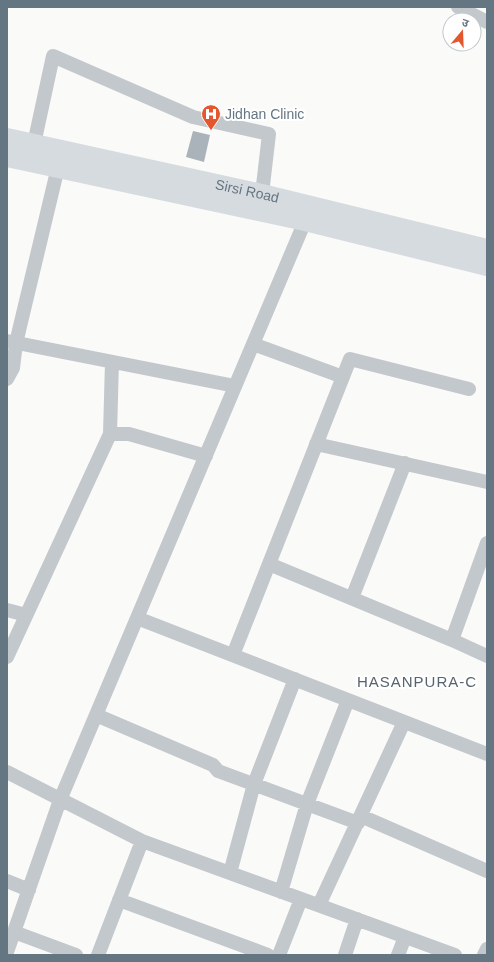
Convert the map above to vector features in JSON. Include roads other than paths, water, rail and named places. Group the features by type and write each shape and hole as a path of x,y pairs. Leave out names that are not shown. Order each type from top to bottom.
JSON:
{"street":[{"path":"458,7 487,22"},
{"path":"34,144 53,56 193,117 269,134 262,194"},
{"name":"Sirsi Road","path":"7,138 34,144 60,159 308,213 487,249"},
{"name":"Sirsi Road","path":"7,157 60,159 262,194 308,213 487,266"},
{"path":"7,379 13,368 12,342 60,159"},
{"path":"7,952 60,800 254,344 308,213"},
{"path":"12,342 235,386"},
{"path":"254,344 343,377"},
{"path":"233,655 350,359 469,389"},
{"path":"7,657 110,434 112,362"},
{"path":"110,434 128,434 206,456"},
{"path":"316,444 487,482"},
{"path":"352,598 405,464"},
{"path":"452,640 487,543"},
{"path":"269,564 487,656"},
{"path":"7,610 26,616"},
{"path":"137,618 487,753"},
{"path":"230,873 254,784 295,679"},
{"path":"281,892 307,804 348,700"},
{"path":"96,715 212,765 218,771 307,804 359,819 487,871"},
{"path":"319,905 404,722"},
{"path":"7,772 142,841 455,955"},
{"path":"101,954 119,900 142,841"},
{"path":"7,881 29,890"},
{"path":"280,955 301,899"},
{"path":"119,900 268,955"},
{"path":"344,955 357,919"},
{"path":"14,932 76,955"},
{"path":"398,955 405,937"},
{"path":"484,955 487,949"}],"place":[{"name":"Jidhan Clinic","path":"211,131"}],"district":[{"name":"HASANPURA-C","path":"417,682"}]}
